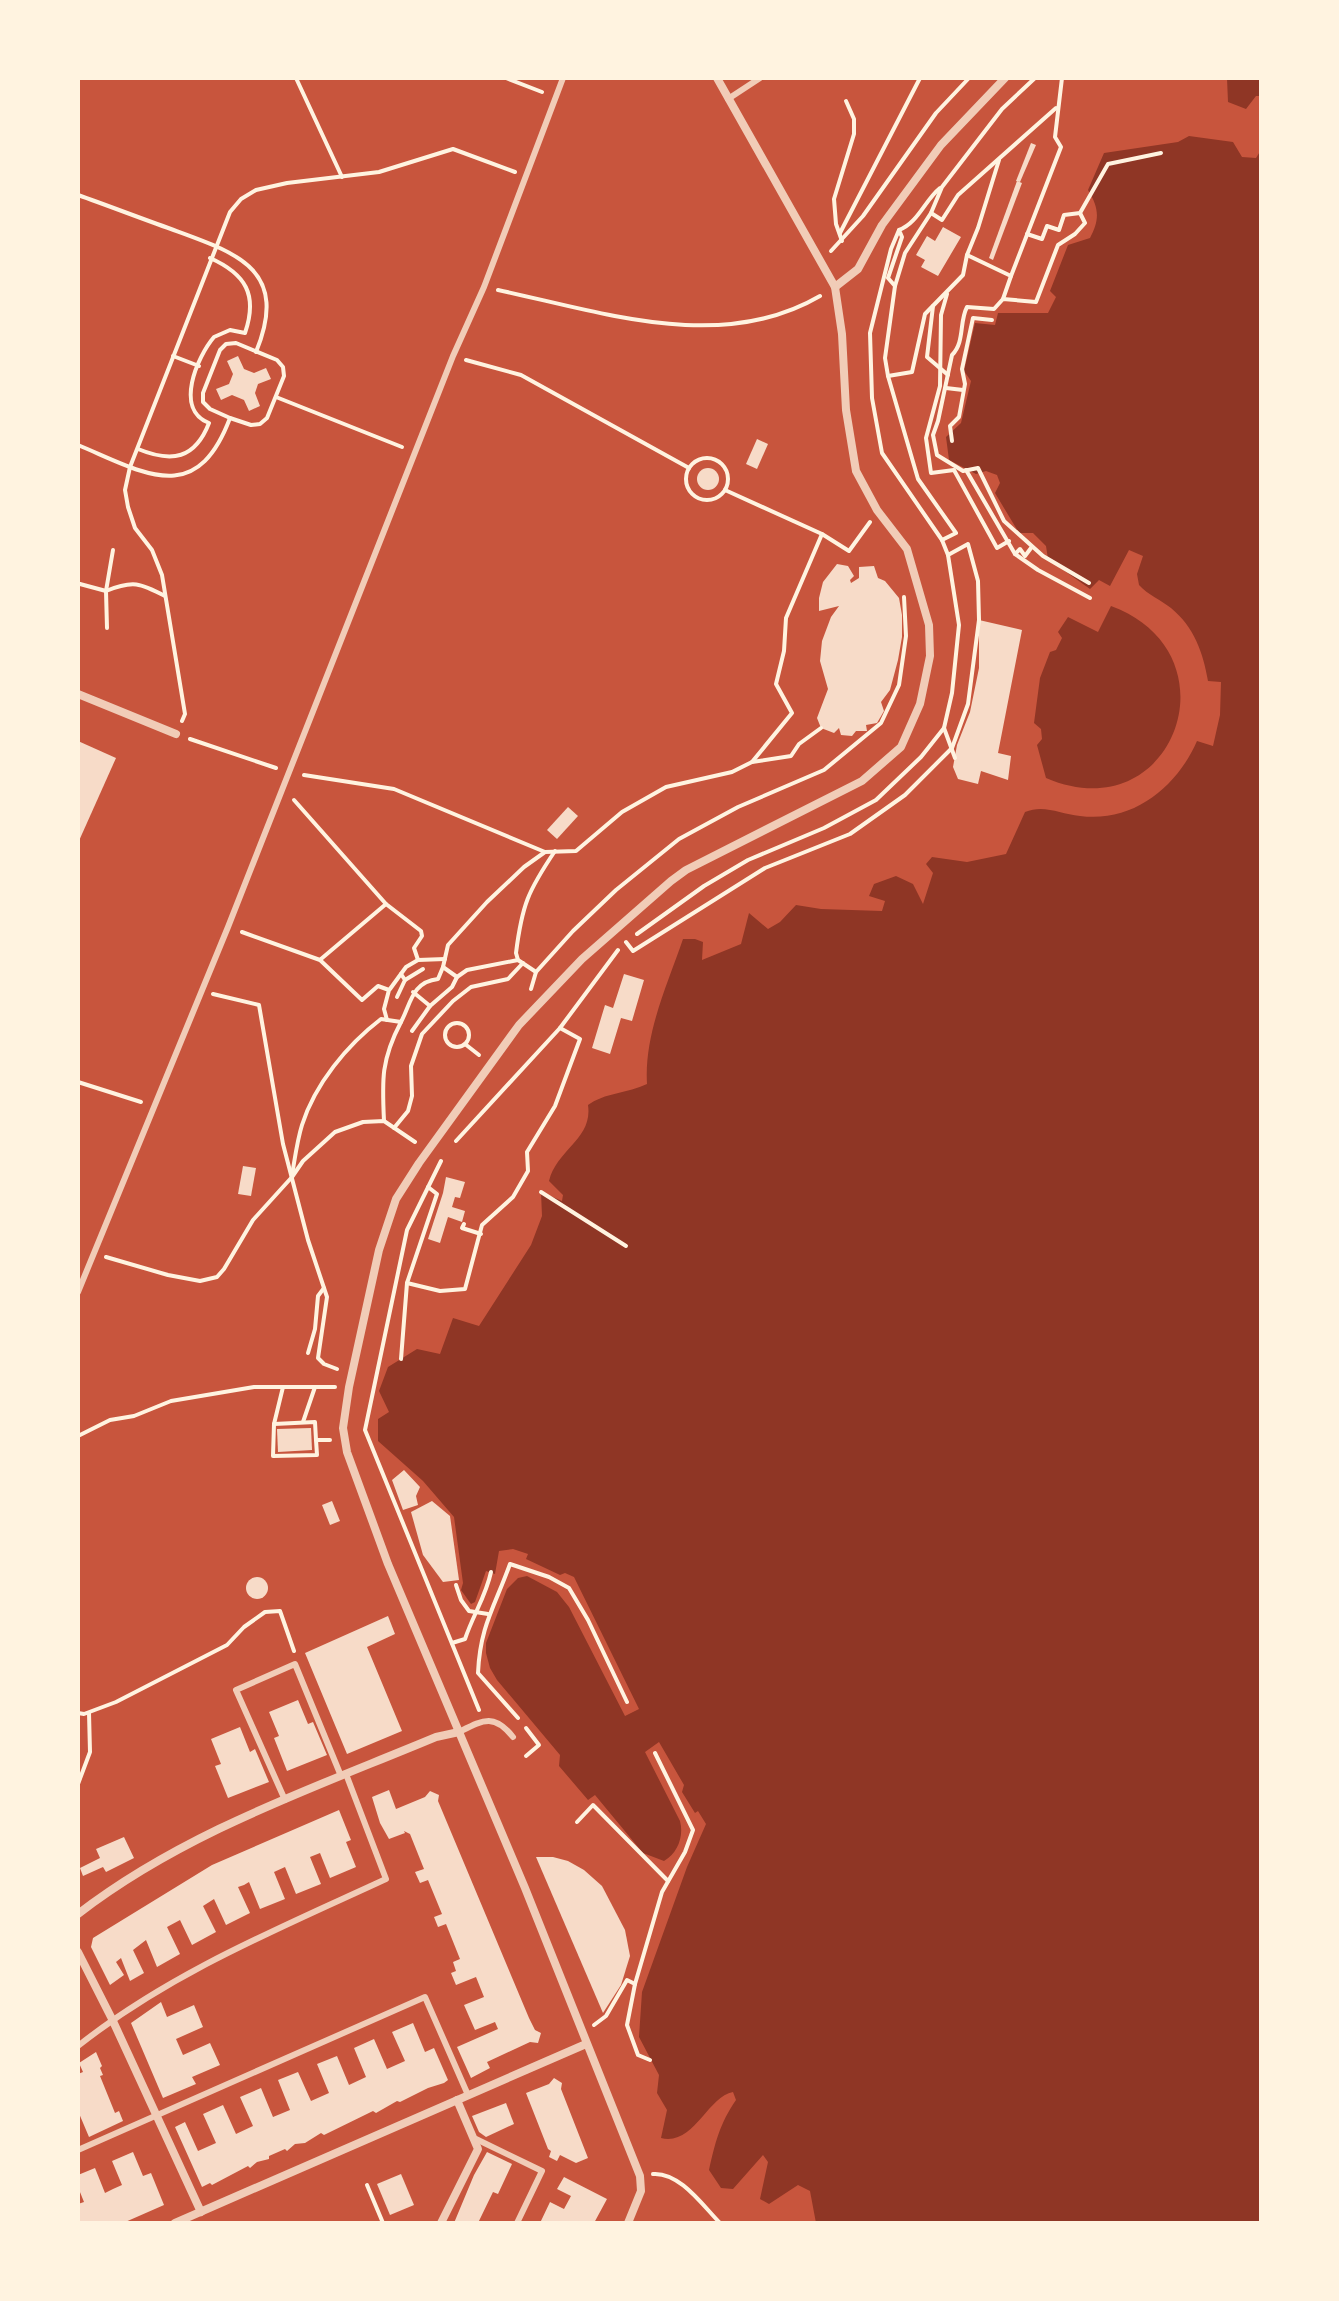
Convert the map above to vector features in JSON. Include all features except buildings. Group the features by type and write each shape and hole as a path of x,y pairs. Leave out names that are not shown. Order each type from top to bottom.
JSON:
{"street":[{"path":"628,2223 641,2191 640,2176 621,2122 586,2044 525,1888 363,1499 343,1428 379,1250 396,1199 519,1025 582,959 660,888 686,870 862,781 901,747 920,704 930,656 929,625 907,549 877,510 856,471 846,410 842,334 835,287 717,78"},
{"path":"835,287 858,269 882,225 941,145 1005,78"},
{"path":"78,694 176,734"},
{"path":"78,1914 112,1887 184,1845 436,1737 459,1732"},
{"path":"78,1952 201,2212"},
{"path":"175,2223 586,2044"},
{"path":"441,2223 478,2149 457,2100"}],"lane":[{"path":"78,1292 284,788 453,356 484,287 563,78"},
{"path":"728,99 760,78"},
{"path":"78,2046 152,1993 237,1948 386,1879 295,1664 236,1690 285,1800"},
{"path":"459,1732 483,1720 495,1721 513,1737"},
{"path":"78,2150 425,1997 468,2095"},
{"path":"476,2139 542,2171 517,2223"}],"path":[{"path":"296,78 342,177"},
{"path":"506,78 556,97"},
{"path":"840,233 920,78"},
{"path":"820,261 842,242 936,113 969,78"},
{"path":"899,230 908,227 1002,109 1035,78"},
{"path":"1062,78 1055,137 1061,147 1003,299 994,309 967,307 963,314 959,348 952,355 933,435 937,455 966,470 1015,554 1090,598"},
{"path":"842,242 834,199 854,134 854,119 846,101"},
{"path":"931,213 942,220 958,195 1058,107"},
{"path":"525,176 453,149 379,172 287,183 256,190 241,199 230,212 130,467 125,490 135,528 152,550 162,575 185,714 176,734 289,773 394,789 545,852 576,851 622,812 666,787 732,772 752,762 791,756 799,744 821,728"},
{"path":"1080,213 1108,164 1161,153"},
{"path":"888,376 912,372 925,314 963,275 999,160"},
{"path":"942,187 931,213 905,253 895,286 885,358 918,479 956,533 942,540"},
{"path":"78,195 215,245 244,261 257,274 268,307 267,326 256,352"},
{"path":"454,1144 560,1028 626,942 704,886 748,860 824,828 876,800 921,757 944,728 952,693 959,625 948,555 942,540 882,453 872,398 870,333 891,249 914,207"},
{"path":"1027,234 1042,239 1047,226 1059,230 1064,215 1080,213"},
{"path":"1003,299 1036,302 1058,245 1085,223 1080,213"},
{"path":"895,286 888,278 902,237 899,230"},
{"path":"967,255 1011,276"},
{"path":"137,449 154,455 177,456 191,451 203,438 209,423 196,415 189,399 208,343 230,330 245,333 251,316 250,297 244,283 233,271 210,258"},
{"path":"484,287 624,317 675,324 722,326 764,319 804,306"},
{"path":"947,294 941,315 940,386 926,438 931,473 954,470 997,548 1009,541"},
{"path":"933,304 927,357 949,375"},
{"path":"952,441 950,426 959,417 965,378 962,369 973,318 992,320"},
{"path":"236,343 277,360 283,367 284,376 275,397 267,418 260,424 251,425 210,409 203,402 203,393 220,350 226,344 236,343"},
{"path":"173,356 199,366"},
{"path":"453,356 521,375 689,468"},
{"path":"946,388 963,390"},
{"path":"275,397 415,452"},
{"path":"78,445 130,467 164,477 178,476 195,469 218,447 230,418"},
{"path":"706,458 718,461 728,477 725,490 716,498 696,497 686,481 689,468 706,458"},
{"path":"966,470 978,468 1004,521 1032,547 1089,583"},
{"path":"725,490 822,534 849,551 877,510"},
{"path":"752,762 792,713 776,684 784,651 786,618 822,534"},
{"path":"948,555 968,544 978,581 979,620"},
{"path":"1015,554 1020,549 1025,556 1032,547"},
{"path":"107,628 106,591 113,550"},
{"path":"80,584 106,591 127,582 145,586 165,596"},
{"path":"519,1025 536,972 616,890 679,839 738,807 824,770 881,723 899,685 906,636 903,587"},
{"path":"944,728 955,758"},
{"path":"284,788 386,904 421,931 422,936 414,948 418,960"},
{"path":"518,960 516,953 521,912 534,882 555,851"},
{"path":"384,1121 382,1070 389,1044 413,992 420,985 438,979 448,945 487,902 545,852"},
{"path":"626,942 633,951 765,868"},
{"path":"320,960 386,904"},
{"path":"228,927 320,960 362,1000 378,986 389,990"},
{"path":"387,1020 384,1009 389,990 406,967 418,960 445,959"},
{"path":"412,1031 430,1006 467,970 518,960 536,972"},
{"path":"394,1128 408,1111 412,1096 411,1066 422,1034 471,987 508,979 523,963"},
{"path":"443,967 457,977"},
{"path":"397,997 405,980 423,969"},
{"path":"401,974 405,980"},
{"path":"78,1436 110,1420 134,1416 171,1401 254,1387 349,1387 339,1369 324,1364 318,1358 327,1297 308,1240 283,1144 259,1005 202,991"},
{"path":"413,992 430,1006"},
{"path":"437,1017 448,1027"},
{"path":"292,1177 302,1124 318,1092 359,1036 381,1019 401,1022"},
{"path":"454,1023 466,1027 469,1034 464,1045 456,1047 446,1042 444,1034 448,1027 454,1023"},
{"path":"407,1283 440,1291 465,1289 482,1225 513,1197 528,1171 527,1152 555,1106 580,1039 560,1028"},
{"path":"78,1082 154,1106"},
{"path":"95,1253 168,1275 200,1281 217,1277 253,1220 303,1161 335,1132 363,1122 384,1121 417,1144"},
{"path":"445,1153 407,1230 365,1430 483,1720"},
{"path":"401,1359 407,1283 437,1194 428,1187"},
{"path":"541,1192 626,1246"},
{"path":"464,1224 462,1228 481,1234"},
{"path":"308,1353 315,1329 318,1296 324,1288"},
{"path":"274,1424 315,1422 317,1455 273,1456 274,1424 283,1387"},
{"path":"303,1422 315,1387"},
{"path":"316,1440 345,1439"},
{"path":"526,1756 539,1745 499,1694 478,1673 479,1648 488,1614 510,1564 549,1577 569,1588 588,1620 627,1702"},
{"path":"452,1643 465,1639 486,1595 491,1572"},
{"path":"456,1585 469,1611 488,1614"},
{"path":"78,1713 116,1702 227,1645 244,1627 265,1612 280,1611 293,1645"},
{"path":"78,1784 90,1752 89,1712"},
{"path":"650,2060 638,2055 627,2025 635,1984 662,1892 685,1852 693,1830 655,1753"},
{"path":"577,1822 593,1805 668,1881"},
{"path":"582,2033 606,2016 627,1980 635,1984"},
{"path":"640,2176 659,2174 678,2182 720,2223"},
{"path":"367,2185 383,2223"}],"shaded area":[{"path":"1227,78 1261,78 1261,96 1256,96 1246,109 1228,102"},
{"path":"1189,136 1233,142 1242,157 1256,158 1261,150 1261,2223 816,2223 810,2191 798,2185 769,2204 760,2199 768,2162 763,2155 733,2189 721,2188 709,2170 719,2134 736,2100 733,2092 715,2102 683,2135 673,2139 661,2138 667,2110 657,2093 659,2075 639,2037 642,1992 687,1867 706,1824 682,1792 684,1785 659,1742 645,1752 681,1827 676,1849 664,1861 643,1853 595,1795 588,1800 559,1766 560,1755 497,1680 486,1653 486,1643 507,1589 518,1578 527,1576 557,1592 569,1607 625,1716 639,1709 574,1577 565,1573 560,1575 526,1559 528,1554 513,1549 499,1551 495,1574 486,1571 475,1602 471,1604 461,1590 463,1583 454,1517 423,1481 378,1441 378,1419 389,1412 379,1391 388,1367 417,1349 440,1354 453,1318 479,1326 531,1245 542,1216 541,1192 562,1201 563,1195 549,1181 559,1160 585,1127 588,1105 647,1084 653,1029 683,939 703,942 702,960 741,944 749,913 768,929 780,922 796,905 882,911 885,901 869,896 874,884 896,876 913,884 923,904 933,873 926,864 932,857 967,862 1006,854 1025,812 1032,810 1099,817 1118,814 1151,798 1165,787 1178,773 1197,741 1213,746 1220,715 1221,682 1208,681 1200,650 1186,623 1139,585 1137,574 1143,556 1129,550 1110,586 1099,580 1090,589 1048,559 1046,546 1033,533 1019,533 995,493 1000,483 997,475 986,471 976,474 949,460 946,437 961,423 971,381 964,371 975,323 995,325 998,313 1048,313 1056,297 1050,291 1068,245 1090,238 1095,225 1096,208 1088,190 1104,153 1178,142"},
{"path":"1111,606 1150,629 1173,660 1180,696 1174,730 1157,760 1128,781 1091,788 1046,778 1037,745 1042,739 1041,729 1034,723 1040,678 1050,652 1056,650 1062,638 1058,632 1068,617 1098,632"}]}
